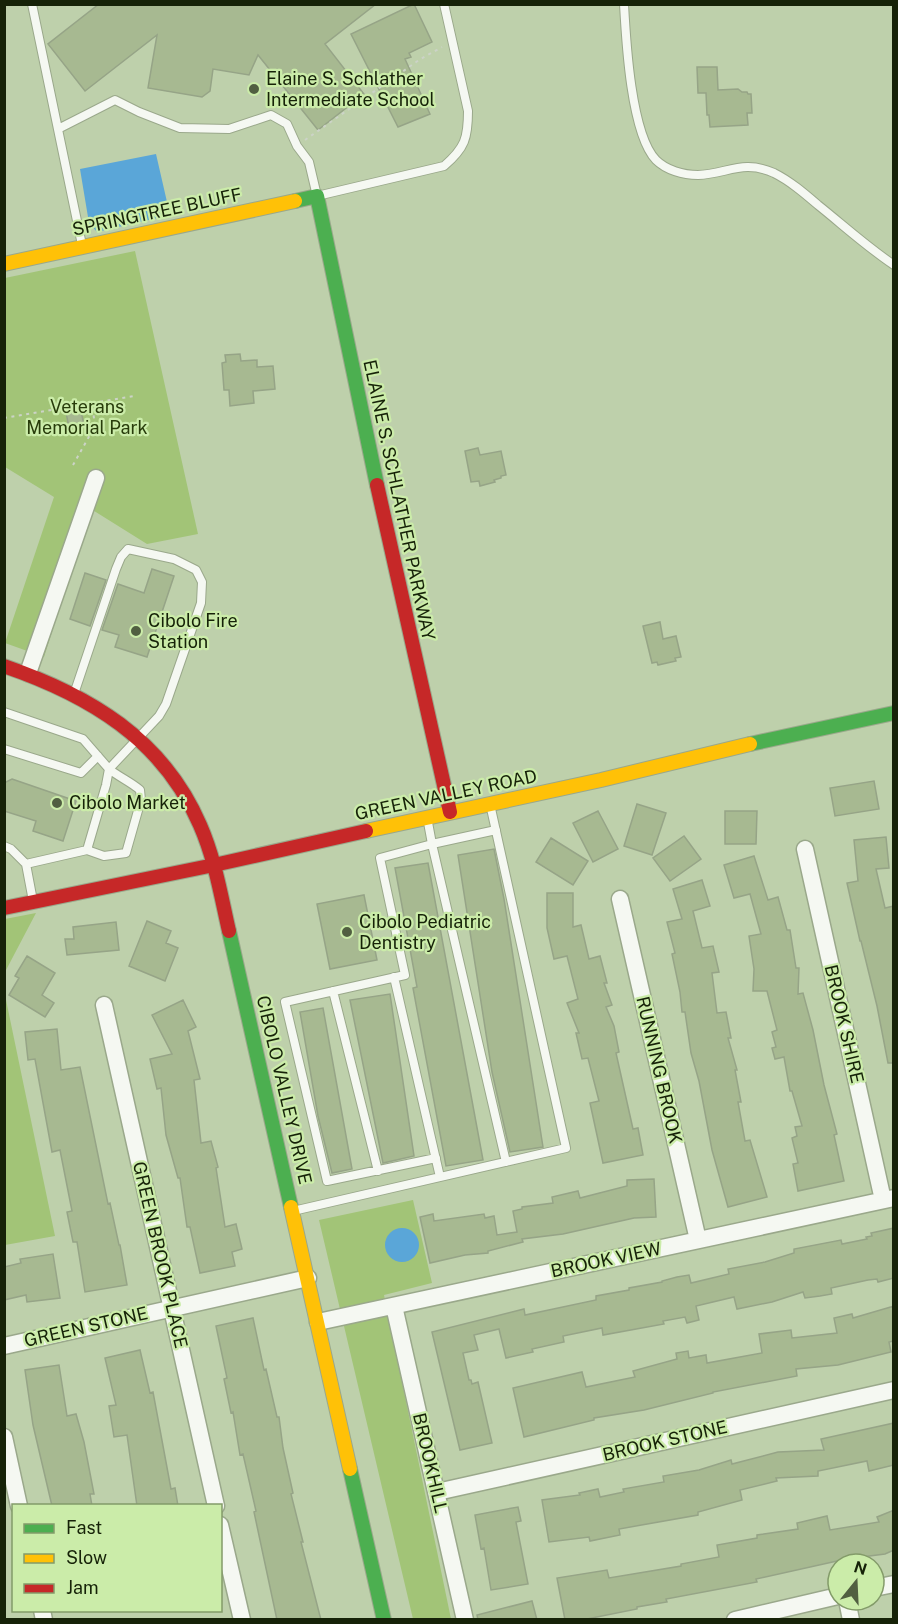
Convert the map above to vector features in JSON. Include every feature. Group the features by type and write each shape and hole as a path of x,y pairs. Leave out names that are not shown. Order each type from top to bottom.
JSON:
{"street":[{"name":"SPRINGTREE BLUFF","path":"4,264 317,196"},
{"name":"ELAINE S. SCHLATHER PARKWAY","path":"317,196 365,431 450,812"},
{"path":"28,673 96,478"},
{"name":"CIBOLO VALLEY DRIVE","path":"4,666 28,673 74,693 103,709 153,752 174,780 199,822 214,866 384,1620"},
{"name":"GREEN VALLEY ROAD","path":"4,908 214,866 601,780 795,733 894,713"},
{"name":"BROOK SHIRE","path":"805,849 888,1199"},
{"name":"RUNNING BROOK","path":"620,899 698,1240"},
{"name":"GREEN BROOK PLACE","path":"104,1005 216,1504"},
{"name":"BROOK VIEW","path":"318,1322 888,1199"},
{"name":"GREEN STONE","path":"4,1346 308,1278"},
{"name":"BROOKHILL","path":"394,1306 465,1620"},
{"name":"BROOK STONE","path":"437,1492 894,1389"},
{"path":"4,1437 19,1504"},
{"path":"222,1534 242,1620"},
{"path":"735,1620 826,1599"}],"lane":[{"path":"32,4 82,246"},
{"path":"58,129 115,100 180,128 229,129 272,114 287,124 297,146 309,162 317,196 444,166 456,156 465,143 468,129 468,111 444,4"},
{"path":"624,4 636,106 644,141 656,160 675,172 698,175 744,166 759,168 775,174 797,188 894,265"},
{"path":"74,693 116,568 128,549 174,559 196,570 202,582 201,603 166,704 159,716 109,769 87,850"},
{"path":"4,712 84,739 109,769 140,790 141,800 126,853 104,856 87,850 26,864"},
{"path":"4,749 81,773 98,756"},
{"path":"293,1211 566,1148 490,804"},
{"path":"427,817 506,1162"},
{"path":"436,1158 327,1181 285,1002 405,975 380,858 496,830"},
{"path":"4,846 11,849 26,864 33,902"},
{"path":"394,977 440,1177"},
{"path":"333,991 378,1171"}],"path":[{"path":"297,146 410,66 452,42"},
{"path":"4,418 134,396"},
{"path":"73,465 94,426 92,403"}],"green space":[{"name":"Veterans Memorial Park","path":"135,251 198,534 147,544 91,509 44,657 5,643 54,497 5,467 5,278"},
{"path":"36,913 5,972 5,919"},
{"path":"5,995 55,1236 4,1245"},
{"path":"413,1200 432,1283 384,1295 451,1619 413,1619 319,1220"}],"water":[{"path":"156,154 170,215 97,232 89,223 80,169"},
{"path":"402,1228 414,1233 419,1245 414,1257 402,1262 390,1257 385,1245 390,1233"}],"building":[{"path":"99,4 376,4 325,44 364,94 318,130 258,55 249,75 213,69 210,91 202,97 148,88 157,35 85,91 48,44"},
{"path":"414,4 432,42 409,53 411,57 405,59 430,114 398,127 351,34"},
{"path":"697,67 717,67 718,90 738,89 751,94 752,113 747,113 748,125 710,127 706,93 698,93"},
{"path":"240,354 241,361 257,360 257,367 273,366 275,389 253,391 254,403 230,406 229,390 224,390 222,363 226,362 225,355"},
{"path":"81,410 84,426 69,428 66,412"},
{"path":"478,448 480,455 501,451 506,475 494,480 495,482 480,486 479,481 471,482 465,451"},
{"path":"152,569 174,576 147,657 115,647 119,635 102,630 118,584 144,593"},
{"path":"85,573 106,580 90,626 70,619"},
{"path":"660,622 663,639 676,636 681,657 675,658 676,661 658,665 657,662 652,663 643,626"},
{"path":"12,779 76,801 63,841 33,831 36,821 4,811 4,783"},
{"path":"874,781 879,809 835,816 830,788"},
{"path":"637,804 666,813 652,855 624,846"},
{"path":"598,811 618,849 593,862 573,823"},
{"path":"725,811 757,811 756,844 725,844"},
{"path":"684,836 701,859 670,881 653,858"},
{"path":"886,837 889,868 876,869 885,908 894,906 894,1063 888,1063 877,1006 847,883 858,881 854,840"},
{"path":"551,838 588,861 573,885 536,862"},
{"path":"494,849 543,1147 510,1152 492,1072 458,855"},
{"path":"754,856 768,900 778,897 787,930 790,930 796,968 799,968 798,994 803,993 813,1030 837,1134 834,1135 844,1181 798,1191 793,1164 798,1163 792,1138 797,1136 795,1127 802,1126 792,1091 790,1091 784,1057 775,1059 772,1048 776,1047 772,1032 777,1030 767,991 753,991 754,969 749,936 761,934 750,894 734,898 724,865"},
{"path":"428,863 483,1160 446,1166 413,988 417,987 395,868"},
{"path":"702,880 710,906 693,911 702,948 713,946 719,972 712,973 717,1013 726,1012 731,1038 728,1038 737,1070 735,1070 741,1102 738,1102 745,1141 750,1140 767,1197 728,1207 712,1150 699,1081 691,1053 685,1012 682,1012 672,954 675,953 667,922 682,919 673,889"},
{"path":"547,893 573,893 573,927 581,925 589,959 600,956 607,983 604,983 612,1005 606,1007 614,1026 619,1052 616,1053 633,1129 638,1128 643,1155 603,1163 590,1103 599,1101 588,1058 582,1059 576,1033 579,1033 567,1003 578,999 567,956 554,959 547,928"},
{"name":"Cibolo Pediatric Dentistry","path":"364,895 377,960 330,969 317,904"},
{"path":"147,921 171,931 166,943 178,948 165,981 129,966"},
{"path":"116,922 119,950 67,955 65,939 74,939 73,927"},
{"path":"27,956 55,973 42,995 54,1003 45,1017 9,995 19,978 15,976"},
{"path":"390,994 414,1156 383,1163 350,1000"},
{"path":"183,1000 196,1027 188,1031 200,1079 194,1080 201,1143 211,1141 218,1167 216,1168 225,1227 236,1224 242,1249 232,1252 235,1266 200,1273 190,1227 187,1227 180,1178 178,1178 166,1135 161,1088 157,1089 150,1059 172,1054 152,1015"},
{"path":"323,1008 352,1169 332,1173 318,1116 300,1012"},
{"path":"57,1029 61,1070 80,1067 127,1285 85,1292 77,1242 73,1242 67,1212 72,1211 60,1150 52,1152 35,1059 28,1060 25,1032"},
{"path":"654,1179 656,1217 634,1218 563,1234 522,1239 523,1242 488,1251 488,1253 465,1255 430,1263 420,1217 433,1214 434,1221 484,1214 485,1218 494,1216 497,1235 517,1232 513,1211 522,1209 522,1207 553,1203 552,1197 578,1191 580,1198 627,1186 627,1180"},
{"path":"894,1228 894,1278 878,1282 877,1279 868,1280 831,1288 832,1294 805,1298 803,1292 772,1302 737,1309 734,1297 696,1306 699,1320 687,1323 685,1317 663,1321 664,1324 603,1335 602,1328 563,1336 564,1342 506,1358 499,1329 474,1335 478,1350 463,1353 469,1380 472,1384 478,1382 492,1443 460,1450 432,1332 524,1309 525,1315 596,1300 596,1296 677,1277 689,1275 691,1283 729,1274 728,1269 765,1262 794,1253 794,1249 841,1240 842,1244 867,1239 866,1237 872,1236 871,1233"},
{"path":"53,1254 60,1298 27,1302 26,1295 4,1300 4,1267 21,1263 20,1259"},
{"path":"894,1306 894,1341 889,1342 891,1352 838,1365 796,1369 797,1376 713,1392 644,1410 594,1418 594,1420 524,1437 513,1388 582,1372 586,1387 635,1377 633,1371 677,1359 676,1353 688,1351 689,1358 706,1355 707,1363 762,1353 759,1334 791,1330 792,1338 837,1333 834,1318 852,1314 853,1318"},
{"path":"253,1318 264,1370 266,1369 277,1417 279,1417 293,1493 291,1494 321,1620 277,1620 254,1512 256,1511 243,1454 240,1455 233,1412 231,1413 224,1379 227,1378 216,1326"},
{"path":"140,1350 150,1393 153,1392 171,1489 175,1488 178,1504 137,1504 127,1435 114,1437 109,1406 116,1405 105,1358"},
{"path":"59,1365 67,1416 76,1414 84,1442 94,1494 90,1494 92,1504 52,1504 33,1425 25,1370"},
{"path":"894,1423 894,1465 869,1471 867,1461 818,1471 818,1476 776,1478 777,1481 740,1490 742,1500 698,1512 698,1515 619,1529 620,1535 590,1541 589,1537 549,1542 542,1500 580,1495 579,1493 598,1489 600,1497 624,1492 623,1489 664,1482 663,1476 699,1470 731,1460 732,1464 778,1452 824,1450 821,1439"},
{"path":"518,1507 521,1521 516,1522 528,1584 491,1590 484,1548 481,1549 475,1515"},
{"path":"894,1510 894,1550 886,1554 826,1552 826,1563 756,1579 757,1582 666,1599 667,1602 582,1620 565,1620 557,1578 607,1570 609,1578 681,1566 681,1564 719,1557 717,1545 757,1538 757,1535 798,1529 797,1523 827,1516 830,1530 879,1522 877,1517"},
{"path":"532,1601 537,1620 478,1620 477,1615"}],"traffic: fast":[{"path":"295,201 317,196 377,485"},
{"path":"750,744 894,713"},
{"path":"229,931 291,1207"},
{"path":"350,1469 384,1620"}],"traffic: slow":[{"path":"4,264 295,201"},
{"path":"366,831 601,780 750,744"},
{"path":"291,1207 350,1469"}],"traffic: jam":[{"path":"377,485 450,812"},
{"path":"4,666 65,691 94,706 120,724 166,768 200,825 210,851 229,931"},
{"path":"4,908 366,831"}],"place":[{"name":"Elaine S. Schlather Intermediate School","path":"254,89"},
{"name":"Cibolo Fire Station","path":"136,631"},
{"name":"Cibolo Market","path":"57,803"},
{"name":"Cibolo Pediatric Dentistry","path":"347,932"}]}
